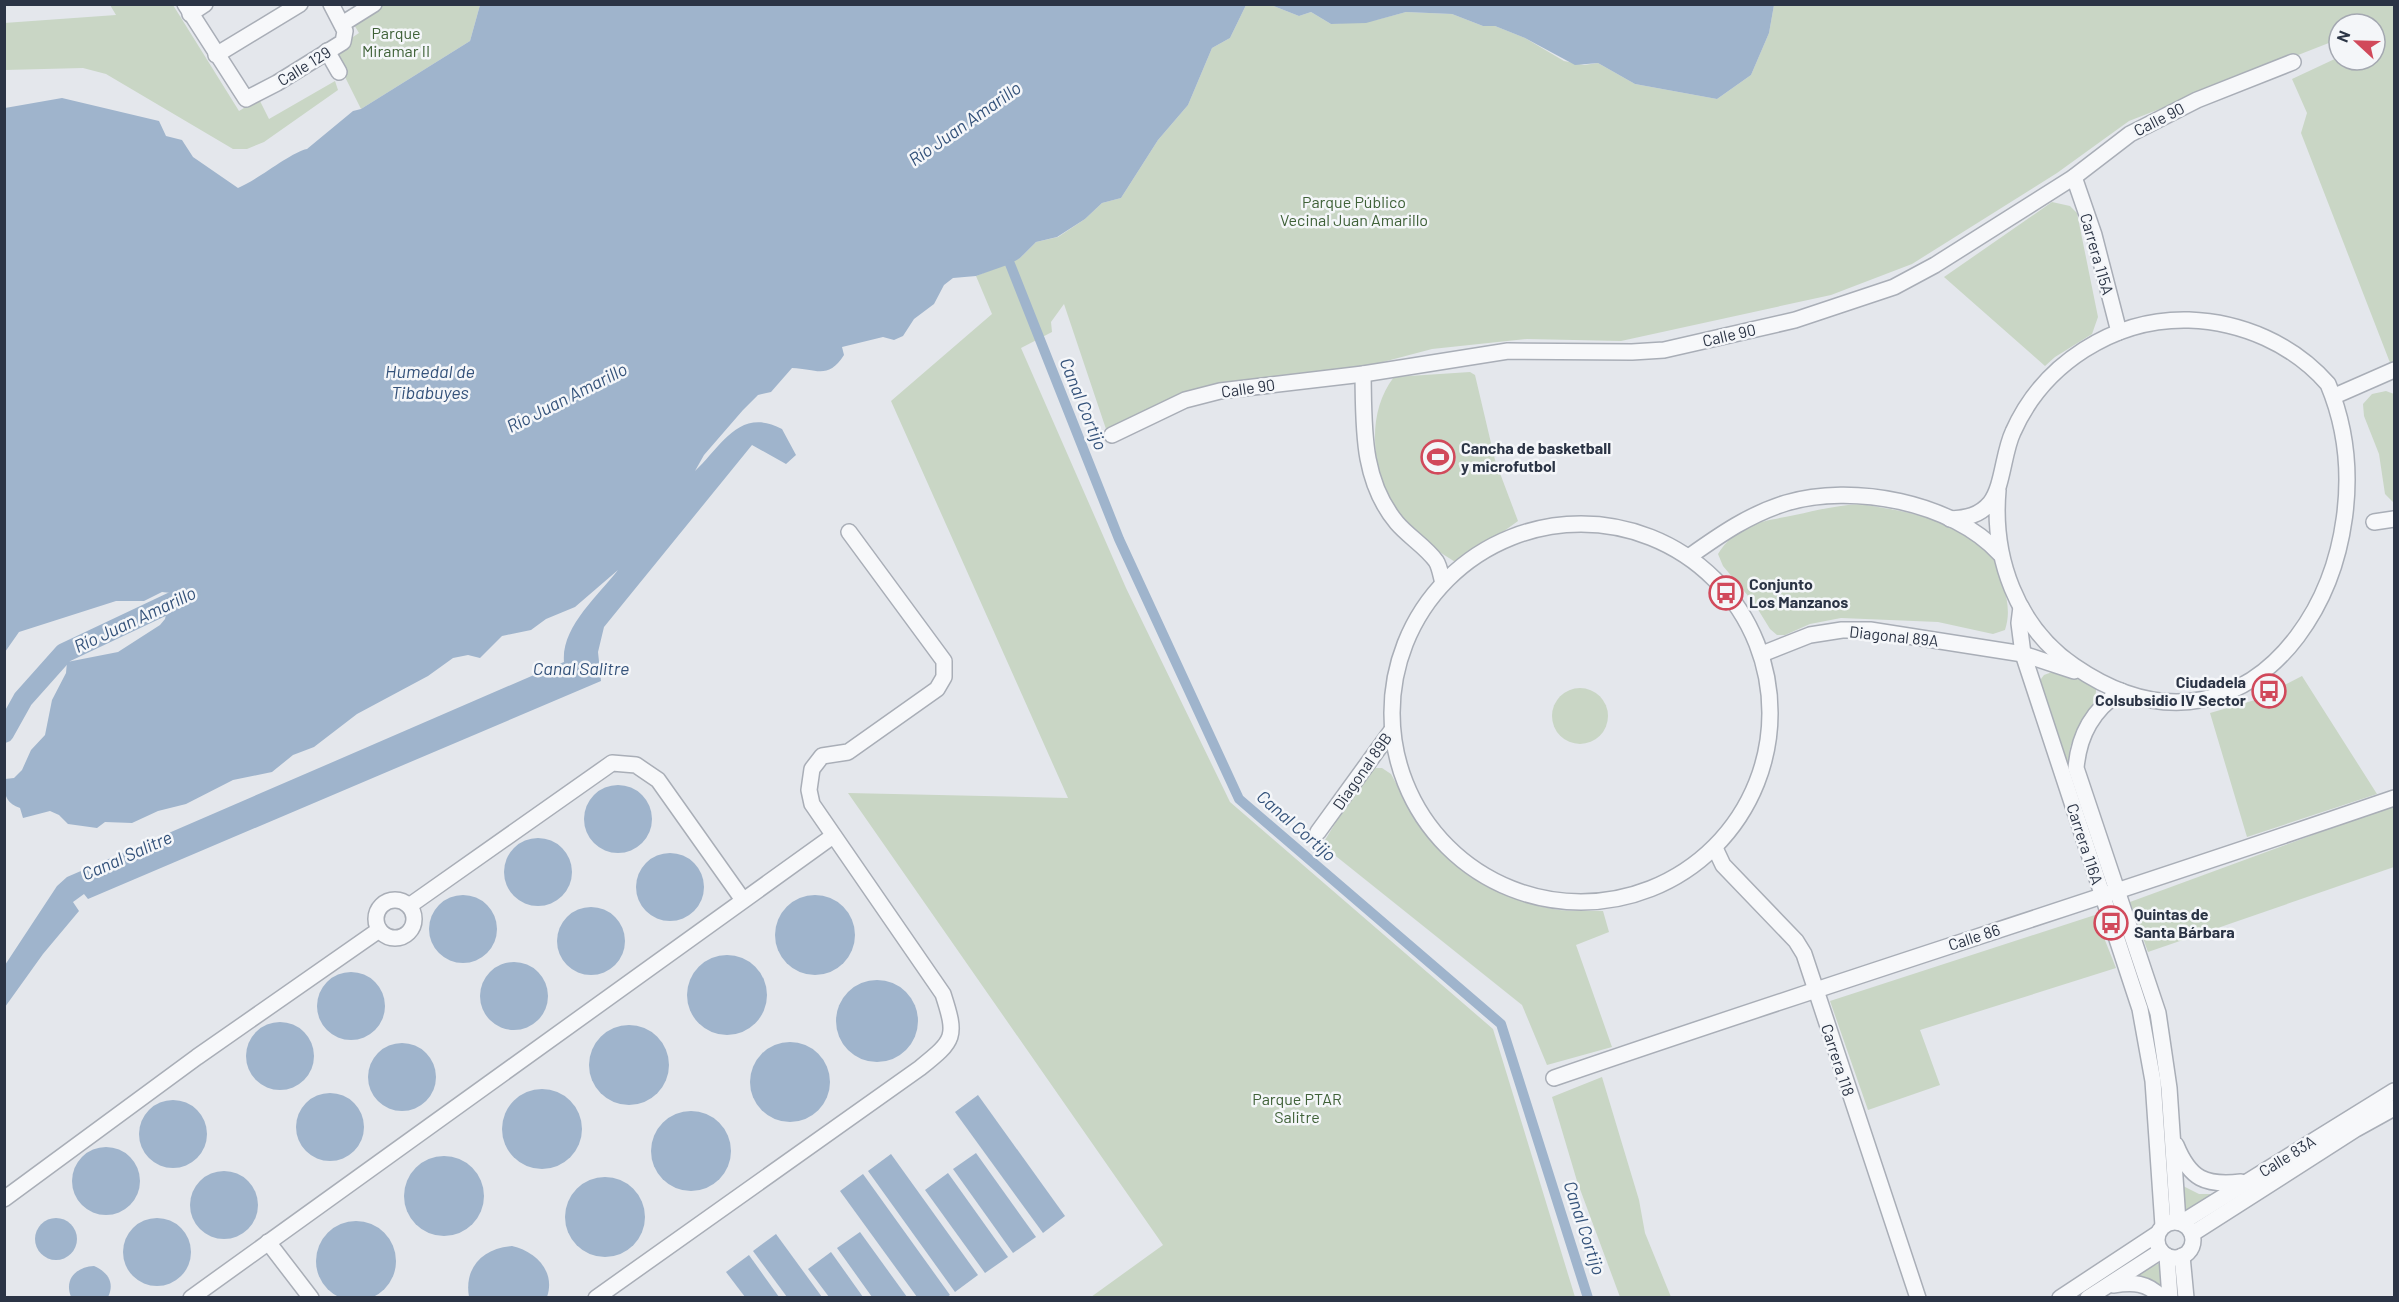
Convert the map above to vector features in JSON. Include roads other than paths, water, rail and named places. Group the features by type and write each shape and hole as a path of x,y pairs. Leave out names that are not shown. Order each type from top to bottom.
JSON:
{"street":[{"path":"205,4 188,9 216,55 300,4"},
{"path":"331,4 342,24 374,4"},
{"name":"Calle 129","path":"216,55 246,99 278,83 345,40 342,24"},
{"path":"327,51 339,72"},
{"name":"Calle 90","path":"1112,435 1185,400 1220,391 1363,374 1508,351 1665,350 1795,320 1894,287 1935,265 2074,177 2130,134 2197,100 2293,62"},
{"name":"Carrera 115A","path":"2074,177 2094,235 2119,332"},
{"path":"1950,519 1965,518 1979,513 1990,503 1998,490 2003,460 2013,432 2027,406 2045,382 2083,351 2119,332 2166,321 2214,322 2238,327 2261,336 2296,356 2321,376 2337,395 2352,419"},
{"path":"2337,395 2394,370"},
{"path":"1363,374 1365,444 1370,473 1378,492 1396,522 1436,561 1443,583"},
{"name":"Diagonal 89A","path":"1998,490 1996,533 2007,579 2021,607 2044,639 2066,660 2091,677"},
{"path":"1690,556 1736,524 1787,502 1842,495 1898,500 1950,519 1978,533 2000,554"},
{"path":"2372,538 2374,504"},
{"path":"2374,522 2394,519"},
{"name":"Diagonal 89B","path":"1318,832 1392,730 1393,690 1402,651 1419,615 1443,583 1478,554 1518,534 1562,523 1622,528 1651,535 1690,556 1714,579 1733,602 1762,654"},
{"path":"596,1298 920,1068 941,1051 951,1037 953,1024 943,994 833,836 812,804 809,790 812,769 818,760 827,754 839,755 848,752 937,689 944,677 944,661 849,532"},
{"name":"Carrera 116A","path":"2021,607 2020,638 2023,654 2109,893 2158,1013 2173,1137 2174,1228"},
{"name":"Diagonal 89A","path":"1762,654 1810,635 1842,630 1870,630 2023,654 2091,677 2121,691 2158,700 2210,699 2251,689 2281,675"},
{"path":"2023,654 2038,648 2044,639"},
{"path":"1392,730 1398,762 1410,793 1426,822 1450,850 1480,874 1518,892 1560,902 1602,903 1644,893 1682,875 1715,848 1741,815 1759,777 1768,737 1769,695 1762,654"},
{"name":"Carrera 116A","path":"2121,691 2107,700 2092,717 2082,736 2076,768 2147,1039 2174,1228"},
{"path":"409,906 612,763 636,765 658,780 743,900"},
{"name":"Calle 86","path":"1554,1078 1815,988 2394,798"},
{"path":"191,1298 833,836"},
{"name":"Carrera 118","path":"1715,848 1723,865 1796,941 1804,954 1918,1298"},
{"path":"397,900 409,906 415,919 410,932 398,939 390,938 379,930 376,916 383,904 397,900"},
{"path":"4,1199 197,1057 379,930"},
{"name":"Calle 83A","path":"2060,1298 2352,1123 2394,1091"},
{"name":"Calle 83A","path":"2174,1228 2246,1182 2352,1123 2394,1108"},
{"path":"2173,1137 2190,1172 2214,1184 2246,1182"},
{"path":"2088,1298 2170,1254 2189,1251 2193,1243 2174,1228 2170,1254 2170,1298"},
{"path":"268,1242 311,1298"},
{"path":"2170,1254 2186,1298"},
{"path":"2108,1286 2132,1282 2144,1284 2162,1298"}],"water":[{"name":"Humedal de Tibabuyes","path":"480,5 1246,5 1230,38 1212,48 1188,105 1158,140 1121,198 1102,203 1085,219 1057,237 1036,242 1020,258 1010,264 976,276 953,278 944,285 934,304 914,319 903,336 894,340 883,337 842,347 844,355 833,368 827,370 792,368 771,392 758,395 743,410 704,455 695,471 732,432 754,422 767,423 782,429 796,455 786,464 752,445 604,627 598,652 601,681 88,899 84,894 73,902 79,911 43,954 5,1007 5,965 57,886 67,877 564,662 568,637 574,624 618,570 575,607 546,619 531,630 502,636 480,658 468,655 453,658 428,676 357,714 314,747 293,755 272,772 233,780 186,804 158,811 132,823 105,822 97,828 68,824 59,815 50,811 23,818 20,808 8,801 5,779 14,778 22,770 31,750 45,735 52,700 66,673 67,662 118,652 160,625 165,619 171,593 162,592 144,601 116,601 19,632 5,652 5,108 62,98 159,121 166,136 182,140 193,157 238,188 292,155 307,149 353,111 361,109 470,41"},
{"path":"1271,5 1774,5 1769,33 1751,75 1717,99 1635,84 1598,63 1575,65 1525,38 1495,26 1483,26 1452,14 1406,12 1366,23 1331,24 1311,12 1299,16"},
{"path":"618,785 631,788 642,795 649,806 652,819 649,832 642,843 631,850 618,853 605,850 594,843 587,832 584,819 587,806 594,795 605,788"},
{"path":"538,838 551,841 562,848 569,859 572,872 569,885 562,896 551,903 538,906 525,903 514,896 507,885 504,872 507,859 514,848 525,841"},
{"path":"670,853 683,856 694,863 701,874 704,887 701,900 694,911 683,918 670,921 657,918 646,911 639,900 636,887 639,874 646,863 657,856"},
{"path":"463,895 476,898 487,905 494,916 497,929 494,942 487,953 476,960 463,963 450,960 439,953 432,942 429,929 432,916 439,905 450,898"},
{"path":"807,895 823,895 844,906 855,927 855,943 844,964 823,975 807,975 793,969 781,957 775,943 775,927 781,913 793,901"},
{"path":"591,907 604,910 615,917 622,928 625,941 622,954 615,965 604,972 591,975 578,972 567,965 560,954 557,941 560,928 567,917 578,910"},
{"path":"719,955 735,955 756,966 767,987 767,1003 756,1024 735,1035 719,1035 705,1029 693,1017 687,1003 687,987 693,973 705,961"},
{"path":"514,962 527,965 538,972 545,983 548,996 545,1009 538,1020 527,1027 514,1030 501,1027 490,1020 483,1009 480,996 483,983 490,972 501,965"},
{"path":"351,972 364,975 375,982 382,993 385,1006 382,1019 375,1030 364,1037 351,1040 338,1037 327,1030 320,1019 317,1006 320,993 327,982 338,975"},
{"path":"877,980 900,987 906,992 911,998 918,1021 911,1044 906,1050 900,1055 877,1062 854,1055 848,1050 843,1044 836,1021 843,998 848,992 854,987"},
{"path":"280,1022 293,1025 304,1032 311,1043 314,1056 311,1069 304,1080 293,1087 280,1090 267,1087 256,1080 249,1069 246,1056 249,1043 256,1032 267,1025"},
{"path":"621,1025 637,1025 658,1036 669,1057 669,1073 658,1094 637,1105 621,1105 607,1099 595,1087 589,1073 589,1057 595,1043 607,1031"},
{"path":"782,1042 798,1042 819,1053 830,1074 830,1090 819,1111 798,1122 782,1122 768,1116 756,1104 750,1090 750,1074 756,1060 768,1048"},
{"path":"402,1043 415,1046 426,1053 433,1064 436,1077 433,1090 426,1101 415,1108 402,1111 389,1108 378,1101 371,1090 368,1077 371,1064 378,1053 389,1046"},
{"path":"534,1089 550,1089 571,1100 582,1121 582,1137 571,1158 550,1169 534,1169 520,1163 508,1151 502,1137 502,1121 508,1107 520,1095"},
{"path":"330,1093 343,1096 354,1103 361,1114 364,1127 361,1140 354,1151 343,1158 330,1161 317,1158 306,1151 299,1140 296,1127 299,1114 306,1103 317,1096"},
{"path":"978,1095 1065,1216 1043,1233 955,1112"},
{"path":"173,1100 186,1103 197,1110 204,1121 207,1134 204,1147 197,1158 186,1165 173,1168 160,1165 149,1158 142,1147 139,1134 142,1121 149,1110 160,1103"},
{"path":"683,1111 699,1111 720,1122 731,1143 731,1159 720,1180 699,1191 683,1191 669,1185 657,1173 651,1159 651,1143 657,1129 669,1117"},
{"path":"106,1147 119,1150 130,1157 137,1168 140,1181 137,1194 130,1205 119,1212 106,1215 93,1212 82,1205 75,1194 72,1181 75,1168 82,1157 93,1150"},
{"path":"976,1153 1036,1237 1013,1253 953,1169"},
{"path":"891,1154 978,1275 955,1292 868,1171"},
{"path":"436,1156 452,1156 473,1167 484,1188 484,1204 473,1225 452,1236 436,1236 422,1230 410,1218 404,1204 404,1188 410,1174 422,1162"},
{"path":"224,1171 237,1174 248,1181 255,1192 258,1205 255,1218 248,1229 237,1236 224,1239 211,1236 200,1229 193,1218 190,1205 193,1192 200,1181 211,1174"},
{"path":"948,1173 1008,1257 985,1273 925,1190"},
{"path":"863,1174 950,1295 947,1297 917,1297 840,1191"},
{"path":"597,1177 613,1177 634,1188 645,1209 645,1225 634,1246 613,1257 597,1257 583,1251 571,1239 565,1225 565,1209 571,1195 583,1183"},
{"path":"56,1218 64,1219 71,1224 76,1231 76,1247 71,1254 64,1259 56,1260 48,1259 41,1254 36,1247 35,1239 36,1231 41,1224 48,1219"},
{"path":"157,1218 170,1221 181,1228 188,1239 191,1252 188,1265 181,1276 170,1283 157,1286 144,1283 133,1276 126,1265 123,1252 126,1239 133,1228 144,1221"},
{"path":"356,1221 371,1224 384,1233 393,1246 396,1261 393,1276 384,1289 371,1298 356,1301 341,1298 328,1289 319,1276 316,1261 319,1246 328,1233 341,1224"},
{"path":"860,1232 907,1297 872,1297 837,1248"},
{"path":"776,1234 822,1297 787,1297 753,1251"},
{"path":"512,1246 536,1257 546,1271 549,1279 547,1297 469,1297 469,1277 477,1261 492,1251"},
{"path":"831,1252 863,1297 829,1297 808,1269"},
{"path":"749,1255 779,1297 745,1297 726,1272"},
{"path":"94,1266 109,1278 111,1287 108,1297 71,1297 69,1285 73,1275 82,1269"}],"waterway":[{"name":"Canal Cortijo","path":"1010,264 1119,539 1239,799 1501,1024 1588,1298"},
{"name":"Río Juan Amarillo","path":"4,733 23,699 64,653 191,593"}],"place":[{"name":"Cancha de basketball y microfutbol","path":"1438,457"},
{"name":"Conjunto Los Manzanos","path":"1726,593"},
{"name":"Ciudadela Colsubsidio IV Sector","path":"2269,691"},
{"name":"Quintas de Santa Bárbara","path":"2111,923"}],"park label":[{"name":"Parque Miramar II","path":"396,42"},
{"name":"Parque Público Vecinal Juan Amarillo","path":"1354,211"},
{"name":"Parque PTAR Salitre","path":"1297,1108"}],"water label":[{"name":"Canal Salitre","path":"581,669"},
{"name":"Canal Salitre","path":"127,856"}]}
